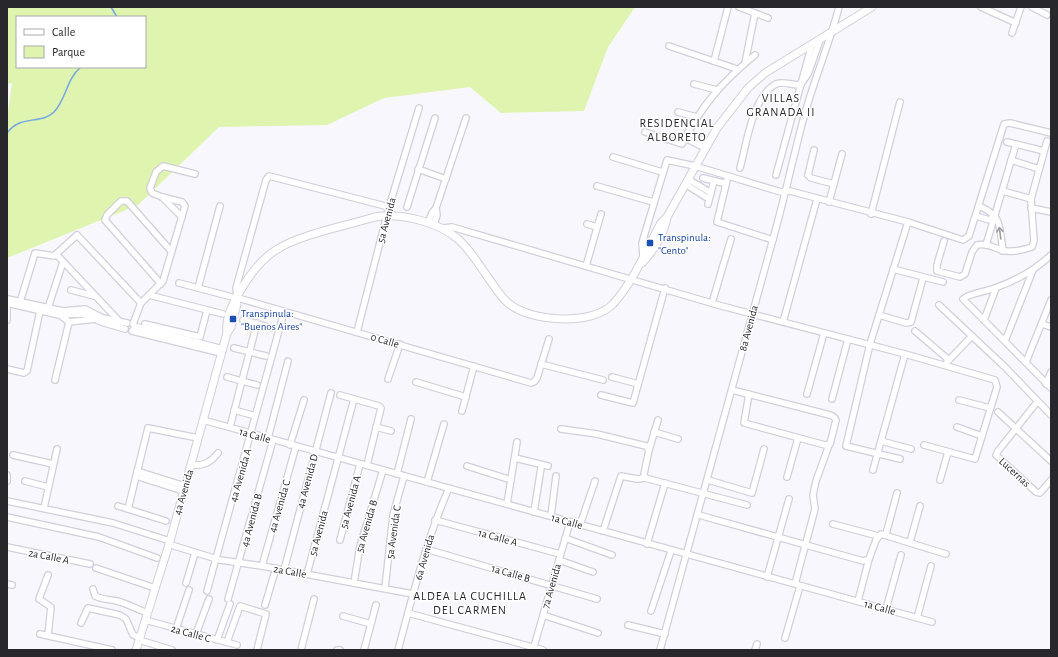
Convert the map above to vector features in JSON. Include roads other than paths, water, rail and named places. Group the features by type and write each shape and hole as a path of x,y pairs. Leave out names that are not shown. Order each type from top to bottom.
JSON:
{"main road":[{"path":"388,214 443,228 470,252 509,304 540,316 559,319 575,319 602,313 614,303 632,279 661,223 667,217 707,146 728,112 748,88 765,73 872,7"},
{"name":"4a Avenida","path":"136,650 156,588 191,464 227,333 228,317 238,296 257,268 282,246 388,214"},
{"path":"638,267 647,259 666,226 667,217"}],"street":[{"path":"714,61 728,7"},
{"path":"739,7 768,18"},
{"name":"8a Avenida","path":"660,650 705,494 752,314 786,192 800,131 833,32 839,7"},
{"path":"981,7 1016,23"},
{"path":"1012,33 1021,7"},
{"path":"1032,7 1047,15"},
{"path":"745,63 756,13"},
{"path":"740,168 756,107 764,94 776,84 781,82 798,85 803,82 808,74 820,40"},
{"path":"776,175 803,82 812,44"},
{"path":"669,46 737,69"},
{"path":"645,132 682,144 697,117 717,90 737,69 755,55"},
{"path":"694,84 717,90"},
{"path":"871,214 900,102"},
{"name":"5a Avenida","path":"357,332 389,207 419,108"},
{"path":"678,112 697,117"},
{"path":"407,207 435,118"},
{"path":"431,224 432,213 436,208 466,118"},
{"path":"643,256 642,243 653,202 665,162 669,160 695,166 782,192 790,191 871,214 908,222 963,240 969,236 1004,124 1010,123 1051,133"},
{"path":"687,135 707,146"},
{"path":"944,241 937,265 937,271 960,277 965,274 974,248 977,245 986,245 1003,251 1025,250 1032,247 1034,241 1031,199 1047,141"},
{"path":"1007,142 1044,151"},
{"path":"986,245 1016,144"},
{"path":"814,150 808,175 811,178 834,184"},
{"path":"829,202 842,154"},
{"path":"613,157 662,172"},
{"path":"1011,160 1039,169"},
{"path":"129,325 136,316 141,303 162,284 185,203 152,193 150,188 156,172 163,166 195,174"},
{"path":"418,169 446,179"},
{"name":"4a Avenida","path":"238,296 236,288 256,214 266,180 272,176 389,207"},
{"path":"728,176 717,222 773,240"},
{"path":"702,178 723,183"},
{"path":"686,182 709,199 714,181"},
{"path":"598,186 653,202"},
{"path":"1003,191 1031,199"},
{"path":"162,197 182,217"},
{"path":"783,322 817,199"},
{"path":"162,284 105,220 106,217 122,201 127,201 171,251"},
{"path":"198,288 220,206"},
{"path":"979,206 991,211 999,223 1003,251"},
{"path":"1031,208 1051,212"},
{"path":"586,266 601,214"},
{"path":"976,216 990,220 995,216"},
{"path":"900,459 846,446 870,344 908,222"},
{"path":"587,224 597,227"},
{"path":"443,228 452,227 752,314 905,354 947,362 995,380 997,387 975,459 924,445"},
{"path":"20,302 35,253 38,252 52,256 75,236 79,235 141,303"},
{"path":"712,303 731,239"},
{"path":"56,254 94,296 129,325"},
{"path":"1049,386 963,299 996,288 1032,270 1051,255"},
{"path":"48,308 63,262"},
{"path":"893,269 943,282"},
{"path":"1005,340 1032,270"},
{"path":"879,315 906,323 911,322 923,278"},
{"name":"0 Calle","path":"179,283 238,296 284,312 400,344 531,383 536,381 542,364"},
{"path":"601,395 630,403 633,402 666,288"},
{"path":"984,320 996,288"},
{"path":"71,290 94,296"},
{"path":"149,295 223,314"},
{"path":"7,300 63,311 85,309 103,318 222,351"},
{"path":"7,300 40,311 59,315 84,314 96,319 129,325"},
{"path":"1026,362 1051,300"},
{"path":"939,306 1006,368 1051,415"},
{"path":"7,307 7,320"},
{"path":"145,324 200,337 207,310"},
{"path":"7,369 24,373 27,371 40,311"},
{"name":"4a Avenida A","path":"206,591 252,434 284,312"},
{"path":"59,315 69,322 96,319"},
{"path":"243,320 272,328"},
{"path":"55,380 69,322"},
{"path":"230,427 257,323"},
{"path":"1042,324 1051,327"},
{"path":"915,331 947,362"},
{"path":"807,394 824,333"},
{"path":"947,362 972,336"},
{"path":"832,399 848,339"},
{"path":"549,340 542,364 603,380"},
{"path":"388,379 400,344"},
{"path":"234,348 266,356"},
{"path":"874,470 905,354"},
{"name":"4a Avenida B","path":"217,640 240,562 288,361"},
{"path":"462,411 474,366"},
{"path":"1049,386 1051,372"},
{"path":"227,377 257,385"},
{"path":"612,377 638,384"},
{"path":"416,382 466,397"},
{"path":"732,390 834,417 836,420 816,481 813,495 814,509 785,638"},
{"name":"4a Avenida D","path":"284,570 331,393"},
{"path":"749,394 742,421 744,423 829,445"},
{"path":"340,395 381,407 367,466"},
{"name":"5a Avenida","path":"307,574 354,399"},
{"name":"4a Avenida C","path":"262,566 304,400"},
{"path":"959,400 990,408"},
{"path":"1015,428 1037,402"},
{"path":"234,410 252,415"},
{"path":"998,412 1051,460"},
{"path":"397,474 411,419"},
{"name":"1a Calle","path":"203,420 551,516 671,551 932,622"},
{"path":"645,478 644,474 649,450 658,420"},
{"path":"426,482 444,424"},
{"path":"128,509 148,428 151,427 198,438"},
{"path":"376,427 391,431"},
{"path":"957,427 982,436"},
{"name":"Lucernas","path":"1015,428 996,455 1036,492 1040,493 1043,491 1051,480"},
{"path":"561,429 597,434 629,441 646,446 649,450"},
{"path":"654,432 678,439"},
{"path":"788,477 798,438"},
{"path":"881,441 911,449"},
{"path":"507,504 517,442"},
{"path":"44,508 57,449"},
{"path":"708,480 752,493 764,449"},
{"path":"940,480 948,452"},
{"path":"191,464 206,464 218,453"},
{"path":"13,455 54,464"},
{"path":"515,458 548,466"},
{"name":"5a Avenida A","path":"340,540 360,464"},
{"path":"468,466 511,480"},
{"path":"534,512 541,468"},
{"name":"5a Avenida B","path":"354,583 360,546 382,470"},
{"path":"136,474 184,488"},
{"path":"7,475 7,481"},
{"name":"5a Avenida C","path":"385,588 393,515 404,476"},
{"path":"551,516 556,476"},
{"path":"603,532 621,476 638,479 645,478 747,505"},
{"path":"25,481 48,487"},
{"path":"580,525 595,481"},
{"path":"647,544 664,483"},
{"name":"6a Avenida","path":"398,650 435,520 449,488"},
{"path":"886,534 897,493"},
{"path":"768,577 789,499"},
{"name":"2a Calle","path":"7,501 113,523 195,553 216,559 276,568 413,594"},
{"path":"118,506 166,521"},
{"path":"910,542 920,506"},
{"path":"699,515 858,560 867,561 869,559"},
{"path":"7,517 98,537 157,558"},
{"name":"1a Calle A","path":"435,520 559,557 593,572"},
{"name":"7a Avenida","path":"533,649 570,522"},
{"path":"832,524 878,536 886,534 946,554"},
{"path":"858,602 869,559 878,536"},
{"path":"565,538 612,555"},
{"name":"2a Calle A","path":"7,547 90,564"},
{"name":"1a Calle B","path":"426,549 597,599"},
{"path":"651,612 671,551"},
{"path":"186,583 195,553"},
{"path":"886,609 901,555"},
{"path":"918,618 931,566"},
{"path":"96,568 156,588"},
{"path":"265,605 276,568"},
{"path":"48,576 39,599 51,607 48,636"},
{"name":"2a Calle C","path":"93,589 96,596 99,598 109,601 116,601 146,617 176,629 237,645"},
{"path":"176,629 189,590"},
{"path":"196,634 209,599"},
{"path":"301,650 314,599"},
{"path":"364,650 376,605"},
{"path":"227,642 240,606 266,614 257,650"},
{"path":"82,623 88,608 116,614 126,619 133,635 140,639 172,650"},
{"path":"408,612 533,649 543,650"},
{"path":"543,615 598,633"},
{"path":"344,616 371,624"},
{"path":"628,625 665,634"},
{"path":"40,634 112,650"}],"waterway":[{"path":"111,7 116,16"},
{"path":"7,133 18,124 25,121 43,118 54,112 62,101 72,77 80,68"}],"place":[{"name":"Transpinula: \"Cento\"","path":"650,243"},
{"name":"Transpinula: \"Buenos Aires\"","path":"233,319"}],"district":[{"name":"VILLAS GRANADA II","path":"781,105"},
{"name":"RESIDENCIAL ALBORETO","path":"677,130"},
{"name":"ALDEA LA CUCHILLA DEL CARMEN","path":"470,603"}]}
